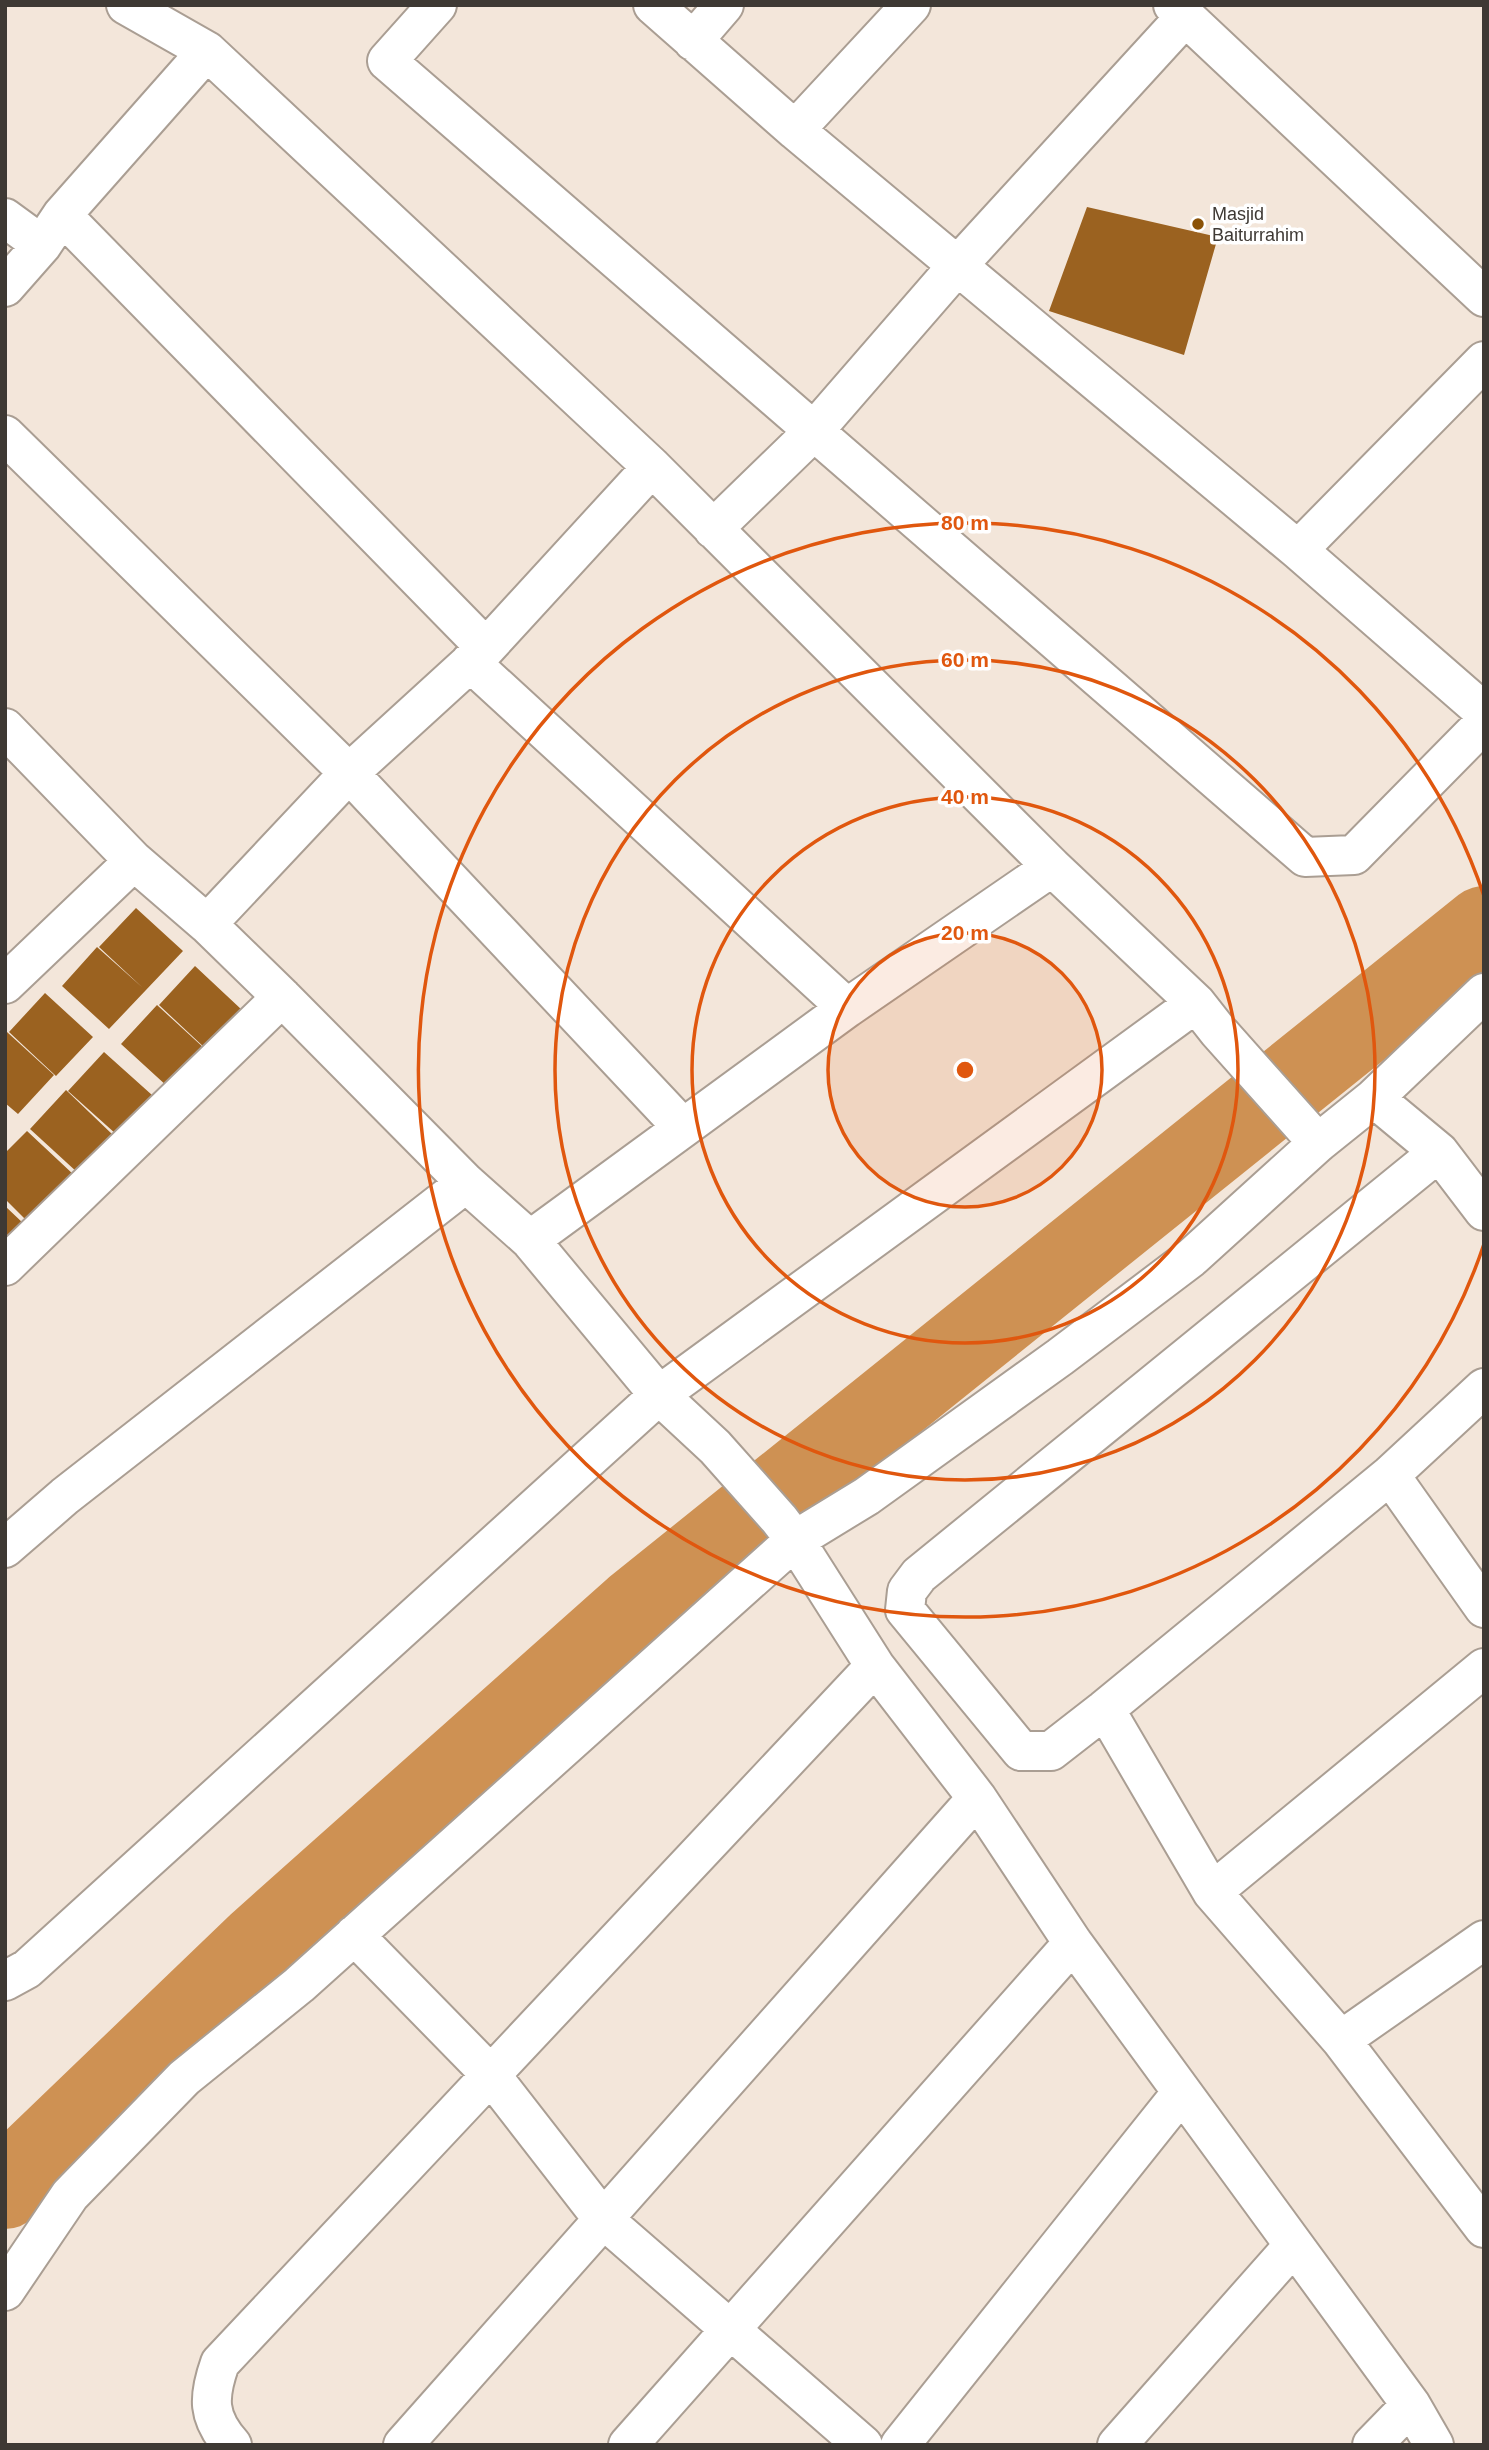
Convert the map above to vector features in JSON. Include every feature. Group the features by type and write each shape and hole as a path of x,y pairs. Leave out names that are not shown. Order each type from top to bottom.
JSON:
{"street":[{"path":"126,5 207,51 653,467 1052,867 1207,1017 1318,1143"},
{"path":"437,5 387,61 1305,857 1354,855 1484,723"},
{"path":"653,5 795,130 1298,550 1484,712"},
{"path":"693,41 724,5"},
{"path":"795,130 911,5"},
{"path":"713,529 813,432 1179,11 1484,297"},
{"path":"5,287 207,51"},
{"path":"5,218 52,230 478,655 847,1008"},
{"path":"1298,550 1484,361"},
{"path":"5,435 349,773 683,1128"},
{"path":"206,925 349,773 478,655 653,467"},
{"path":"5,727 134,861 282,997 466,1183 530,1240 659,1395 715,1447 787,1530 875,1666 977,1798 1073,1943 1411,2405 1434,2445"},
{"path":"5,984 134,861"},
{"path":"530,1240 847,1008 1052,867"},
{"path":"5,2291 70,2195 184,2078 299,1985 787,1530 867,1496 1180,1267 1318,1143 1374,1098 1484,993"},
{"path":"5,1266 282,997"},
{"path":"5,1981 27,1969 659,1395 1207,1017"},
{"path":"1374,1098 1438,1152 1484,1211"},
{"path":"1438,1152 919,1575 907,1591 905,1610 1021,1751 1051,1751 1390,1475 1484,1388"},
{"path":"5,1548 65,1496 466,1183"},
{"path":"1390,1475 1484,1608"},
{"path":"232,2445 219,2430 211,2407 212,2385 220,2363 875,1666"},
{"path":"1212,1892 1484,1668"},
{"path":"1105,1709 1212,1892 1341,2040 1483,2225"},
{"path":"403,2445 977,1798"},
{"path":"354,1935 491,2074 602,2218 863,2445"},
{"path":"1341,2040 1484,1940"},
{"path":"628,2445 1073,1943"},
{"path":"900,2445 1182,2092"},
{"path":"1117,2445 1294,2245"},
{"path":"1372,2445 1411,2405"}],"building":[{"path":"1087,207 1218,237 1184,355 1049,311"},
{"path":"136,908 183,951 109,1029 62,986 97,947 143,988 99,947"},
{"path":"195,966 242,1010 206,1049 159,1005"},
{"path":"45,993 93,1037 56,1076 9,1032"},
{"path":"157,1005 205,1049 168,1087 121,1044"},
{"path":"7,1032 54,1075 18,1114 5,1103"},
{"path":"104,1052 152,1095 116,1134 68,1091"},
{"path":"66,1090 113,1135 78,1173 30,1129"},
{"path":"27,1131 74,1175 28,1222 5,1199 5,1153"},
{"path":"5,1206 24,1224 5,1244"}],"waterway":[{"path":"5,2188 259,1944 635,1609 1484,927"}],"place":[{"name":"Masjid Baiturrahim","path":"1198,224"}]}
